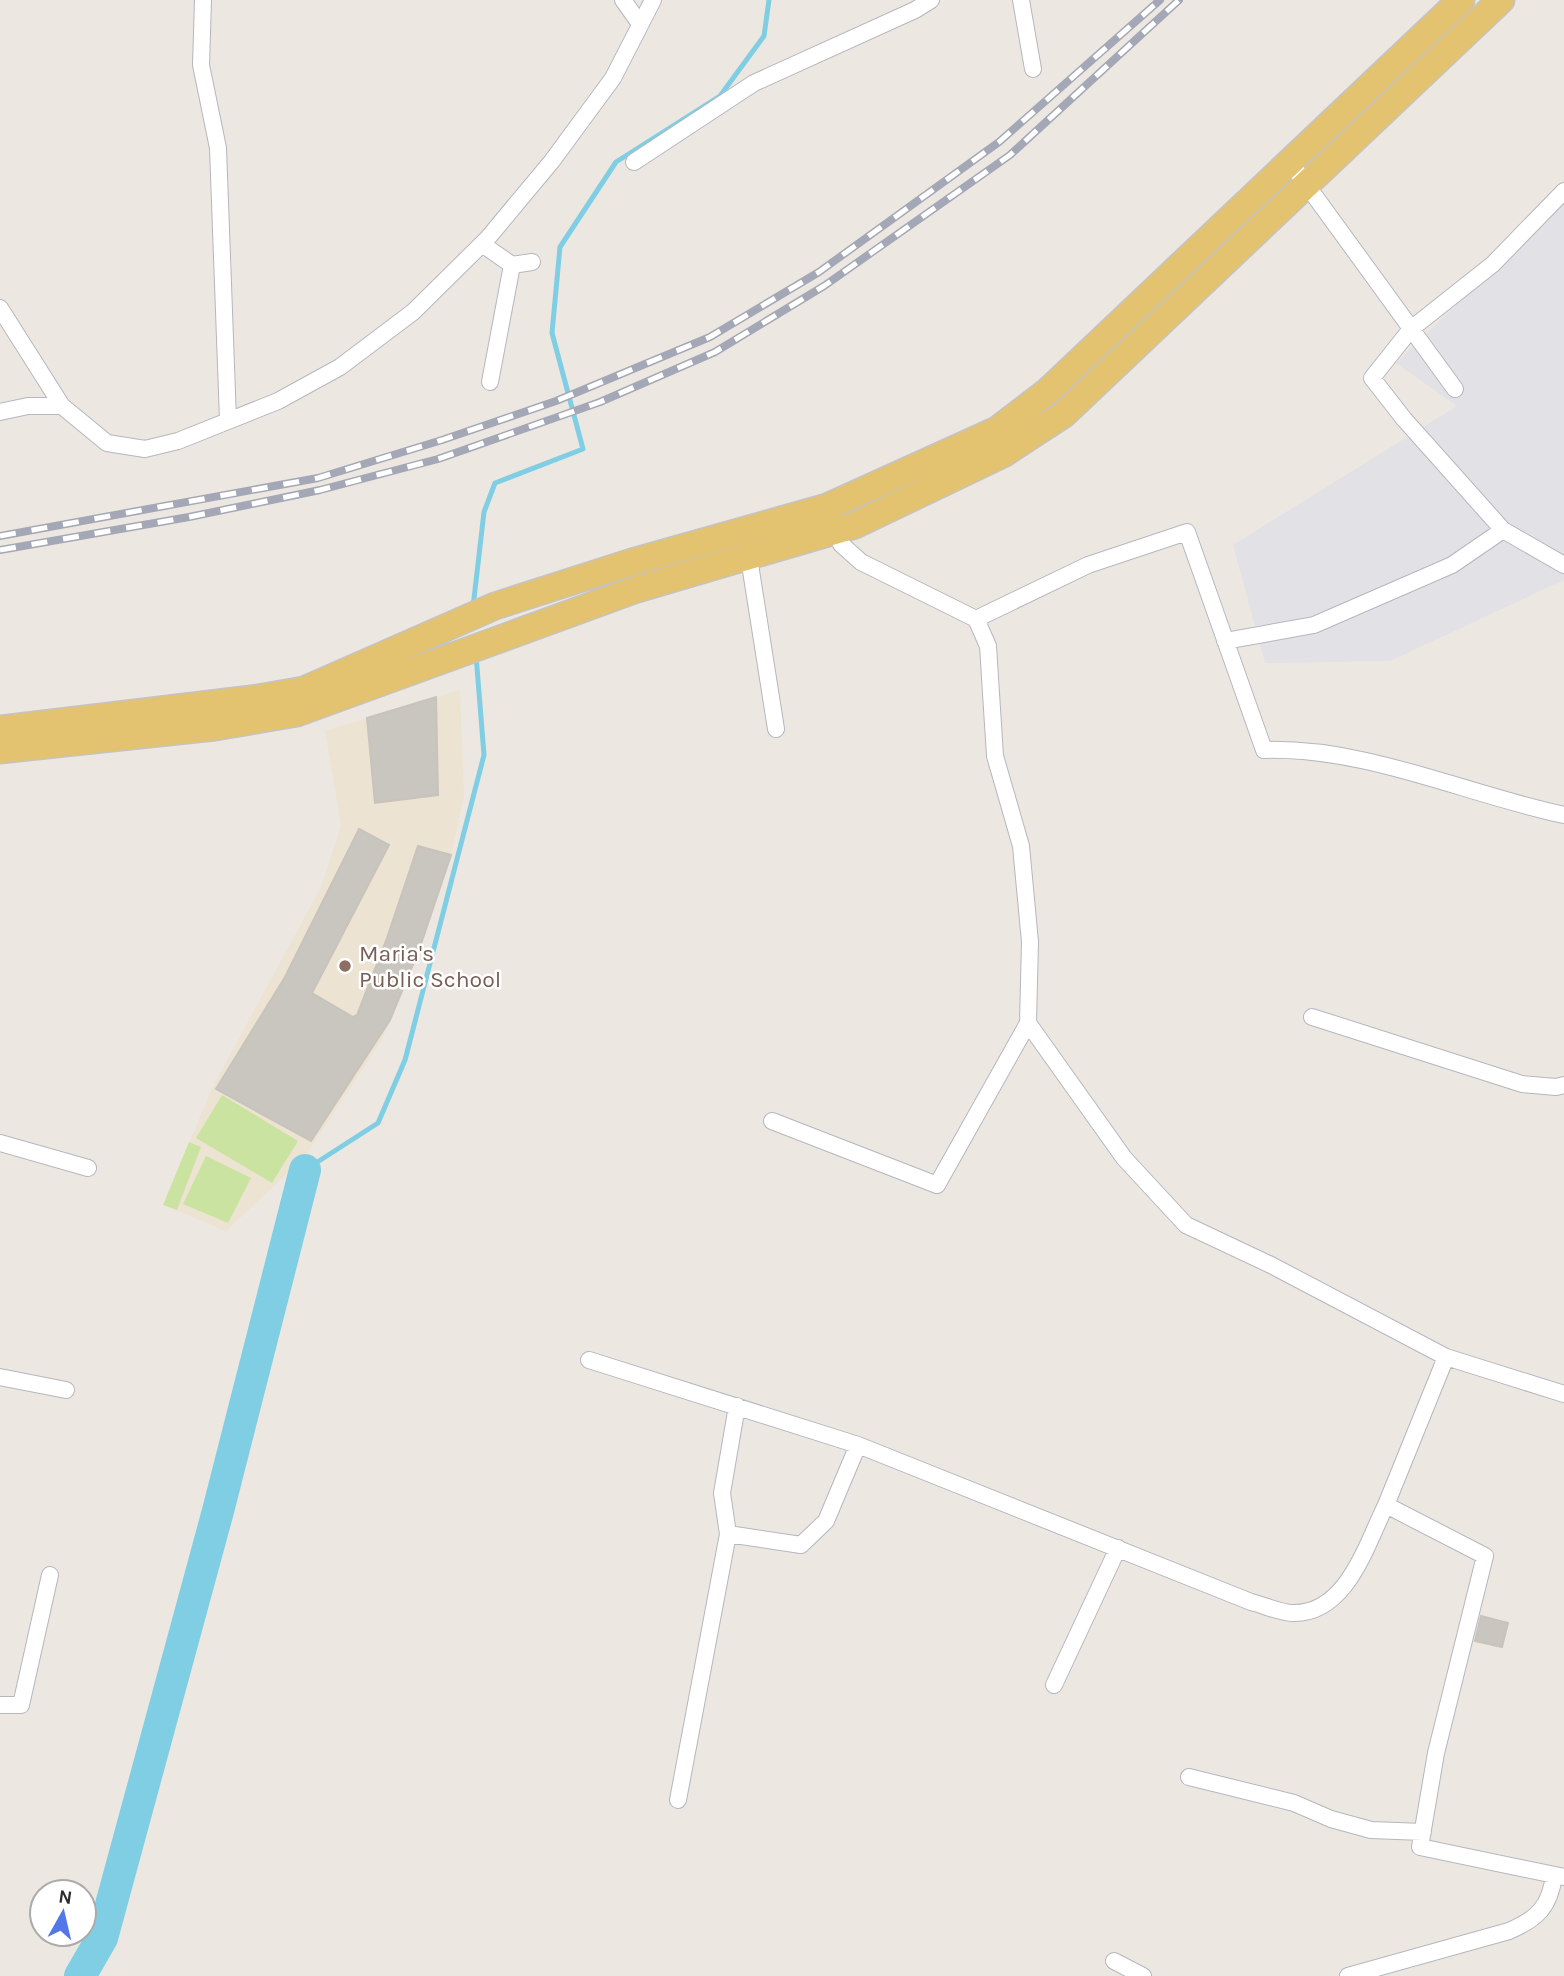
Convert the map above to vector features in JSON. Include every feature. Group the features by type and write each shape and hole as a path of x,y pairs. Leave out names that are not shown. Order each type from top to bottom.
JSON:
{"main road":[{"path":"0,750 215,727 298,713 637,589 749,558 831,519 997,430 1048,391 1461,0"},
{"path":"0,729 287,694 325,682 495,606 632,562 831,519 1003,454 1064,414 1308,187 1501,0"}],"street":[{"path":"203,0 201,65 218,148 228,420"},
{"path":"624,0 640,24"},
{"path":"0,308 62,406 107,443 145,449 178,441 278,401 340,367 413,312 482,244 552,161 613,78 653,0"},
{"path":"634,162 754,83 915,10 931,0"},
{"path":"1021,0 1033,69"},
{"path":"1290,162 1455,389"},
{"path":"1564,191 1493,264 1411,328 1372,378 1404,419 1503,530 1564,565"},
{"path":"482,244 512,265 532,262"},
{"path":"490,382 512,265"},
{"path":"0,412 28,406 62,406"},
{"path":"772,1121 937,1185 1028,1023 1030,942 1021,846 995,756 988,646 976,619 861,562 841,544 831,519"},
{"path":"1225,641 1314,625 1452,565 1503,530"},
{"path":"976,619 1088,565 1187,532 1264,750 1288,749 1407,770 1511,804 1564,815"},
{"path":"749,558 776,729"},
{"path":"1312,1017 1522,1084 1556,1087 1564,1085"},
{"path":"1028,1023 1124,1158 1186,1225 1271,1265 1446,1357 1564,1394"},
{"path":"0,1143 89,1168"},
{"path":"589,1360 858,1446 1251,1602 1290,1613 1310,1612 1325,1605 1339,1592 1386,1505 1446,1357"},
{"path":"0,1377 66,1390"},
{"path":"678,1800 728,1534 722,1493 737,1406"},
{"path":"728,1534 801,1545 826,1521 858,1446"},
{"path":"1348,1976 1508,1931 1532,1921 1548,1901 1559,1876 1420,1846 1436,1753 1485,1556 1386,1505"},
{"path":"1054,1685 1118,1548"},
{"path":"0,1705 21,1705 50,1575"},
{"path":"1189,1777 1294,1803 1331,1819 1371,1830 1423,1832"},
{"path":"1114,1961 1143,1976"}],"shaded area":[{"path":"1564,201 1564,580 1390,661 1265,663 1233,545 1457,406 1396,363"},
{"name":"Maria's Public School","path":"460,690 464,796 451,855 421,946 382,1040 304,1158 226,1231 163,1205 212,1088 321,887 341,826 325,731"}],"green space":[{"path":"222,1095 298,1141 272,1183 196,1138"},
{"path":"189,1142 201,1147 177,1210 163,1205"},
{"path":"206,1156 251,1178 228,1223 183,1204"}],"building":[{"path":"436,697 438,795 375,803 367,718"},
{"path":"359,829 389,845 312,993 353,1017 357,1015 387,938 418,846 451,855 419,950 390,1020 311,1141 216,1089 285,977"},
{"path":"1481,1616 1508,1623 1502,1647 1475,1641"}],"waterway":[{"path":"473,607 484,512 495,483 583,449 552,333 560,247 616,162 720,96 764,36 769,0"},
{"path":"305,1170 378,1123 405,1060 484,755 476,655"},
{"path":"80,1976 102,1938 218,1511 305,1170"}],"railway":[{"path":"0,536 318,478 556,401 710,337 819,272 999,142 1160,0"},
{"path":"0,550 189,517 320,490 438,459 600,402 715,352 824,286 1010,155 1179,0"}],"place":[{"name":"Maria's Public School","path":"345,966"}]}
